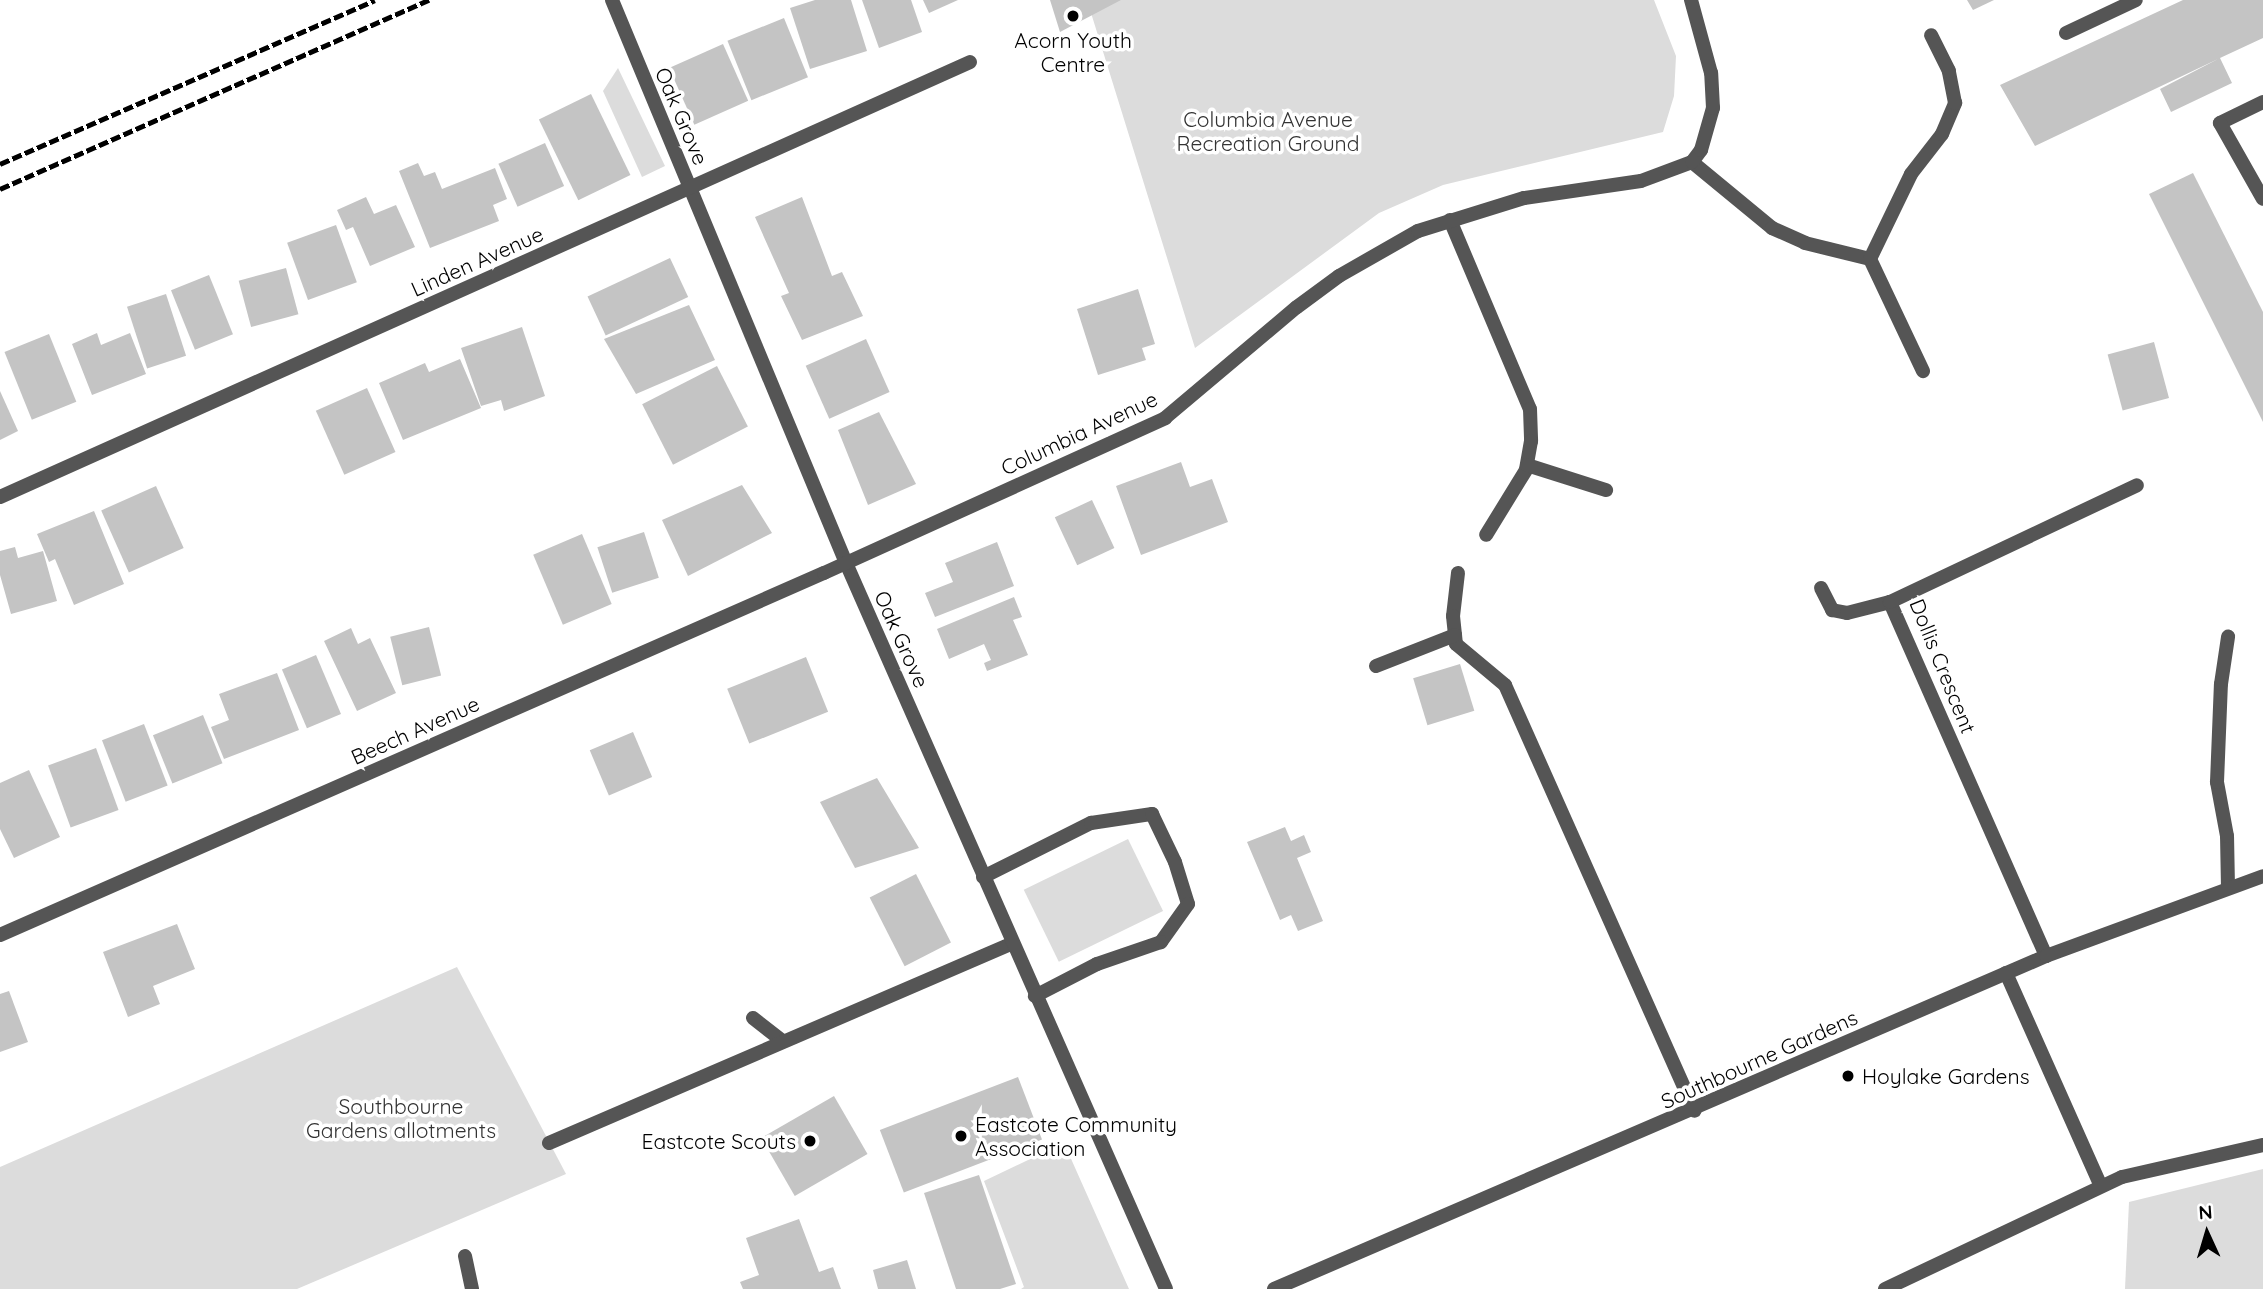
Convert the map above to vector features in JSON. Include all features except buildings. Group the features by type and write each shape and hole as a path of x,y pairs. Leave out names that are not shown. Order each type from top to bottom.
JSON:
{"street":[{"name":"Oak Grove","path":"612,0 846,563 1166,1289"},
{"path":"1691,0 1711,73 1713,108 1700,149 1692,162 1772,229 1805,243 1870,259"},
{"path":"2066,33 2136,0"},
{"path":"1870,259 1911,174 1942,134 1955,103 1949,71 1931,35"},
{"name":"Linden Avenue","path":"0,497 970,62"},
{"path":"2263,102 2220,123 2263,200"},
{"name":"Columbia Avenue","path":"846,563 1165,418 1339,276 1378,251 1450,220 1524,198 1641,181 1692,162"},
{"path":"1450,220 1530,409 1527,465 1486,534"},
{"path":"1870,259 1923,371"},
{"path":"1527,465 1606,489"},
{"name":"Dollis Crescent","path":"2046,956 1890,602 2137,485"},
{"name":"Beech Avenue","path":"0,935 846,563"},
{"path":"1458,573 1456,644 1505,685 1695,1111"},
{"path":"1821,588 1832,610 1847,613 1890,602"},
{"path":"1376,666 1455,635"},
{"path":"2228,636 2221,684 2217,782 2227,836 2228,887"},
{"path":"983,877 1091,823 1152,814 1175,862 1188,904 1161,942 1097,964 1035,996"},
{"name":"Southbourne Gardens","path":"1274,1289 1695,1111 2046,956 2263,876"},
{"path":"549,1143 1013,943"},
{"path":"2006,973 2101,1186"},
{"path":"754,1018 782,1041"},
{"path":"1885,1289 2122,1177 2263,1145"},
{"path":"465,1256 472,1289"}],"green space":[{"name":"Columbia Avenue Recreation Ground","path":"1087,0 1654,0 1676,56 1674,96 1663,132 1443,185 1379,213 1195,348"},
{"path":"618,68 665,166 642,177 603,91"},
{"path":"1128,839 1163,911 1059,962 1024,890"},
{"name":"Southbourne Gardens allotments","path":"457,967 566,1174 297,1289 0,1289 0,1167"},
{"path":"1064,1143 1129,1289 1021,1289 1024,1287 984,1181"},
{"path":"2263,1169 2263,1289 2125,1289 2129,1202"}],"railway":[{"path":"0,164 375,0"},
{"path":"0,189 429,0"}],"place":[{"name":"Acorn Youth Centre","path":"1073,16"},
{"name":"Hoylake Gardens","path":"1848,1076"},
{"name":"Eastcote Community Association","path":"961,1136"},
{"name":"Eastcote Scouts","path":"810,1141"}]}
